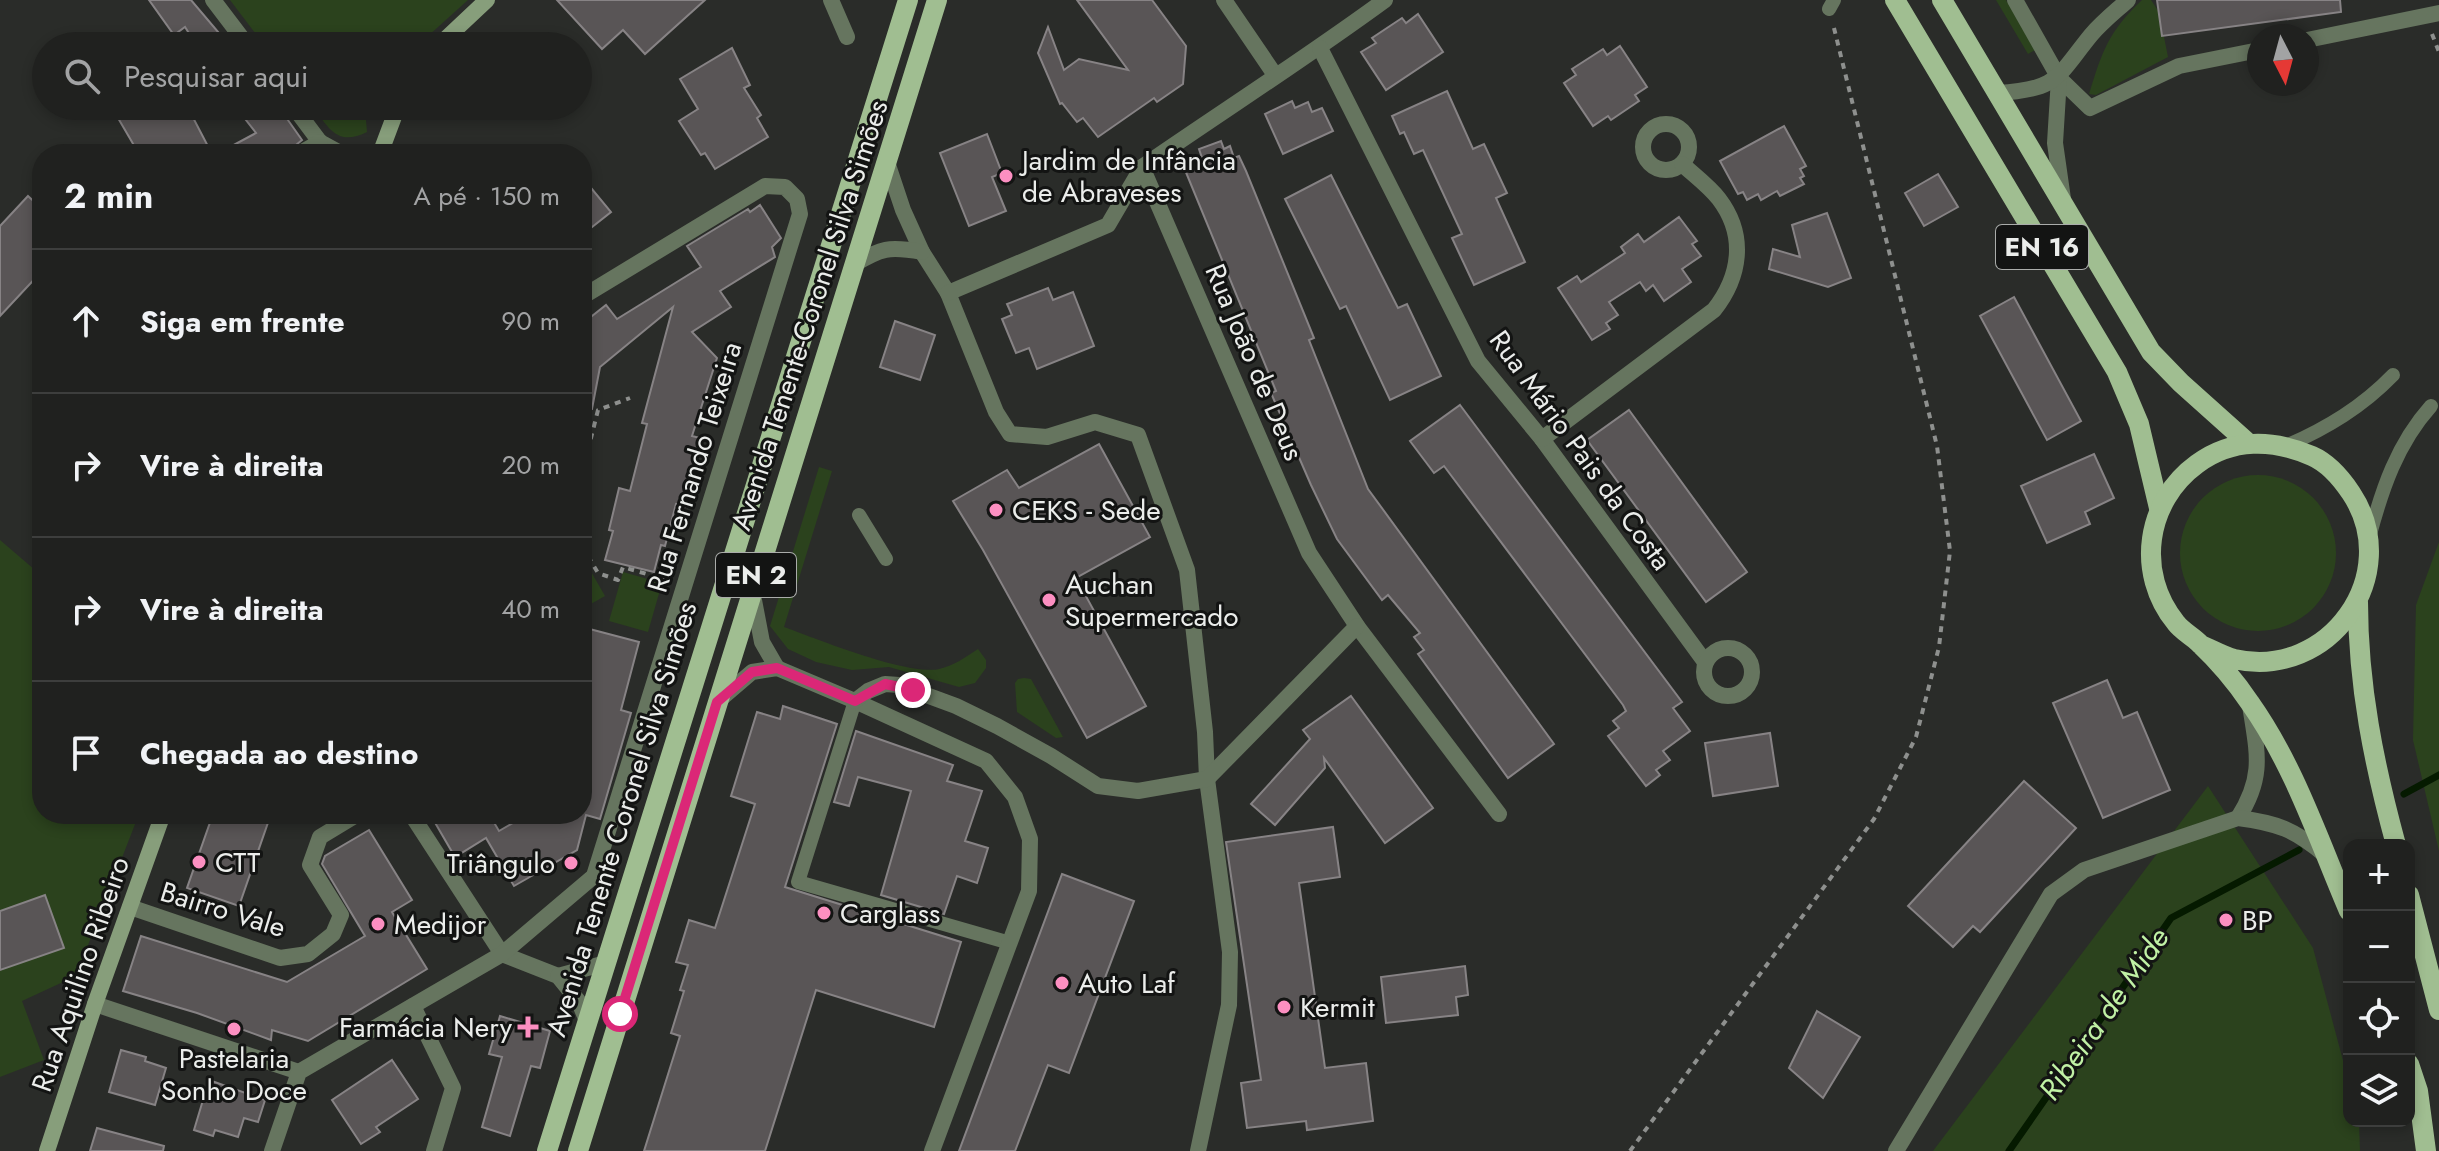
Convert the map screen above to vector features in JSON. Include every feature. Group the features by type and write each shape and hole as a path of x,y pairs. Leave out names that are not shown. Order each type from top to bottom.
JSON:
{"main road":[{"name":"Avenida Tenente Coronel Silva Simões","path":"547,1151 908,0"},
{"name":"Avenida Tenente-Coronel Silva Simões","path":"578,1151 937,0"},
{"name":"EN 16","path":"1895,0 2117,372 2139,424 2159,508"},
{"name":"EN 16","path":"1942,0 2151,352 2248,443"},
{"name":"EN 16","path":"2343,897 2292,777 2250,702 2201,645 2177,624 2160,598 2151,568 2150,537 2159,508 2180,476 2211,454 2248,443 2286,446 2316,458 2342,479 2360,506 2369,538 2368,571 2358,602 2363,704 2394,839"},
{"name":"EN 16","path":"2201,645 2234,659 2271,661 2282,658 2306,651 2336,631 2358,602"},
{"path":"2413,911 2439,1010"},
{"path":"2415,1082 2426,1151"}],"street":[{"path":"213,0 237,32"},
{"path":"453,32 487,0"},
{"path":"831,0 847,37"},
{"path":"1224,0 1275,75"},
{"path":"948,293 1108,225 1142,167 1275,75 1320,48 1385,0"},
{"path":"2015,0 2059,78 2090,108 2179,66 2247,52"},
{"path":"1997,93 2029,92 2059,78 2093,32 2128,0"},
{"path":"2319,38 2439,13"},
{"name":"Rua Mário Pais da Costa","path":"1320,48 1478,361 1542,439 1705,662"},
{"path":"2059,78 2055,143 2064,208"},
{"path":"304,120 324,144"},
{"path":"384,144 393,120"},
{"path":"316,144 320,142"},
{"path":"886,159 903,210 922,252 948,293 996,412 1010,434 1047,437 1095,422 1138,435 1187,570 1205,732 1207,779 1230,952 1229,1005 1198,1151"},
{"path":"1542,439 1714,310 1731,283 1738,256 1737,240 1729,218 1718,197 1682,164"},
{"name":"Rua João de Deus","path":"1142,167 1309,553 1357,626 1499,814"},
{"name":"Rua Fernando Teixeira","path":"299,1072 502,954 594,876 800,214 797,199 785,187 765,186 592,291"},
{"path":"853,265 877,251 892,247 922,252"},
{"path":"752,588 762,642 777,668"},
{"path":"855,701 885,684 899,685 956,706 997,726 1098,786 1138,791 1207,779 1357,626"},
{"path":"717,702 752,672 777,668 986,761 1015,797 1030,839 1029,891 932,1151"},
{"path":"2238,818 2250,799 2259,766 2250,702"},
{"path":"1896,1151 2051,894 2084,870 2238,818 2260,821 2299,834 2325,855"},
{"name":"Rua Aquilino Ribeiro","path":"47,1151 95,1004 159,824"},
{"name":"Bairro Vale","path":"130,907 280,958 308,954 333,934 341,915 310,865 320,837 341,824"},
{"path":"418,824 502,954 558,976 579,1002 587,1021"},
{"path":"558,976 606,963"},
{"path":"95,1004 299,1072 272,1151"},
{"path":"413,1006 453,1088 434,1151"}],"lane":[{"path":"2286,446 2348,414 2393,375"},
{"path":"2369,538 2383,487 2398,454 2415,424 2431,406"},
{"path":"859,515 886,559"},
{"path":"855,701 798,882 1010,943"}],"path":[{"path":"1630,1151 1874,819 1916,737 1939,647 1950,551 1937,446 1831,4"},
{"path":"592,434 598,410 630,398"},
{"path":"592,563 598,573 618,580 623,567 685,585"}],"green space":[{"path":"230,0 468,0 433,32 254,32"},
{"path":"1996,0 2006,0 2035,50 2028,54"},
{"path":"2142,0 2151,0 2159,12 2168,57 2096,95 2089,94 2108,42"},
{"path":"366,120 367,132 357,136 341,136 324,121"},
{"path":"819,467 832,471 784,627 862,655 925,670 949,666 978,649 986,660 986,668 975,683 959,687 889,667 852,670 816,662 788,649 770,626"},
{"path":"2258,475 2288,481 2313,498 2330,523 2336,553 2330,583 2313,608 2288,625 2258,631 2228,625 2203,608 2186,583 2180,553 2186,523 2203,498 2228,481"},
{"path":"0,540 32,567 32,824 135,824 76,976 22,1001 44,1060 0,1077"},
{"path":"2439,542 2439,851 2413,740 2416,605"},
{"path":"623,572 662,583 648,632 609,621"},
{"path":"592,573 605,596 592,603"},
{"path":"1024,678 1031,679 1063,737 1056,738 1017,712 1015,683"},
{"path":"2208,786 2313,948 2343,1060 2343,1127 2359,1127 2360,1151 1933,1151"}],"building":[{"path":"149,0 191,0 218,32 188,32 185,27 172,32"},
{"path":"557,0 705,0 645,54 623,30 602,49 592,38 592,32 586,32"},
{"path":"1077,0 1152,0 1186,46 1183,84 1157,102 1154,98 1098,137 1083,118 1077,122 1060,104 1038,53 1048,27 1064,70 1079,59 1128,70"},
{"path":"2157,0 2340,0 2341,12 2162,36"},
{"path":"1418,14 1443,52 1386,90 1361,52 1376,43 1372,38 1402,18 1406,23"},
{"path":"1620,46 1647,87 1635,95 1639,101 1611,120 1608,116 1593,126 1564,83 1576,75 1572,69 1603,49 1607,55"},
{"path":"732,48 750,85 744,88 761,115 757,118 768,137 715,169 705,153 701,155 679,121 698,109 680,79"},
{"path":"1447,91 1473,149 1484,144 1507,193 1496,198 1525,262 1474,285 1452,238 1462,234 1423,150 1414,154 1392,116"},
{"path":"1292,101 1295,108 1308,102 1312,112 1322,108 1333,131 1283,154 1265,114"},
{"path":"119,120 194,120 207,144 133,144"},
{"path":"246,120 288,120 302,140 297,144 236,144 256,133"},
{"path":"1784,126 1806,166 1800,169 1804,184 1780,196 1777,191 1761,200 1758,194 1747,200 1743,192 1738,194 1720,161"},
{"path":"987,134 1002,173 992,177 1006,211 969,226 940,153"},
{"path":"1221,141 1224,149 1230,146 1234,158 1239,156 1246,171 1314,338 1309,340 1368,489 1554,744 1508,778 1418,654 1424,650 1414,637 1420,633 1388,595 1382,600 1337,539 1311,485 1271,393 1276,391 1185,170 1194,166 1192,162 1202,158 1199,149"},
{"path":"1938,174 1958,207 1924,226 1905,193"},
{"path":"1331,175 1398,308 1407,304 1441,376 1390,400 1346,306 1340,309 1285,199"},
{"path":"592,189 611,212 592,227"},
{"path":"28,196 32,200 32,282 0,316 0,226"},
{"path":"760,205 781,238 772,247 775,257 720,291 731,307 692,332 717,358 692,436 700,438 694,460 699,462 687,507 676,504 665,546 661,545 654,572 605,560 619,488 630,491 647,424 642,423 673,307 600,367 592,409 592,316 606,305 617,319 701,267 687,246 748,209 750,212"},
{"path":"1827,213 1851,278 1828,287 1769,269 1773,249 1800,257 1792,225"},
{"path":"1679,217 1697,241 1692,244 1701,256 1682,269 1691,282 1664,301 1653,285 1646,291 1640,282 1609,302 1618,315 1606,323 1610,329 1592,340 1558,288 1577,276 1581,282 1625,253 1621,247 1638,234 1644,242"},
{"path":"1048,288 1053,300 1073,292 1094,346 1037,369 1029,348 1016,353 1002,319 1012,315 1007,304"},
{"path":"2014,297 2081,421 2047,440 1980,316"},
{"path":"895,321 935,335 920,380 880,367"},
{"path":"1460,405 1682,702 1673,708 1690,731 1663,751 1670,760 1656,770 1660,775 1646,786 1608,736 1619,728 1613,721 1626,711 1623,705 1444,466 1434,473 1410,441"},
{"path":"1629,410 1747,572 1706,602 1587,440"},
{"name":"Auchan Supermercado","path":"1099,444 1150,537 1076,578 1146,706 1087,738 953,501 1007,470 1019,488"},
{"path":"2094,454 2114,498 2085,512 2090,524 2047,543 2021,486"},
{"path":"592,630 639,642 621,710 631,713 600,819 592,817"},
{"path":"2107,680 2123,718 2137,712 2170,790 2103,818 2053,703"},
{"path":"1351,696 1433,808 1385,843 1324,758 1325,768 1275,825 1251,804 1310,739 1303,730"},
{"path":"783,706 837,724 785,887 961,942 934,1027 816,990 765,1151 644,1151 680,1036 671,1033 684,991 680,990 688,965 676,962 689,920 715,928 755,804 731,796 757,712 780,719"},
{"path":"856,731 953,765 947,781 982,791 965,841 988,848 977,883 957,876 944,914 881,895 911,791 858,777 849,806 834,802"},
{"path":"1770,733 1778,786 1713,796 1705,743"},
{"path":"2024,781 2076,828 1980,932 1973,926 1953,947 1908,906"},
{"path":"209,824 268,824 239,906 187,888"},
{"path":"436,824 495,824 499,831 511,824 584,824 577,850 514,886 486,838 455,857"},
{"path":"1333,827 1340,877 1299,883 1325,1068 1366,1063 1373,1121 1307,1130 1306,1121 1247,1128 1241,1083 1261,1080 1226,842"},
{"name":"Medijor","path":"369,830 412,900 392,912 427,969 308,1041 272,1030 271,1040 123,991 141,936 287,982 365,936 322,864 325,856"},
{"name":"Auto Laf","path":"1062,874 1134,901 1069,1073 1048,1065 1015,1151 959,1151"},
{"path":"45,895 64,948 0,970 0,911"},
{"path":"1465,966 1468,995 1456,997 1458,1015 1386,1023 1381,977"},
{"path":"1817,1011 1860,1037 1823,1098 1789,1068"},
{"path":"500,1016 550,1031 540,1068 531,1066 510,1136 482,1127 502,1057 489,1054"},
{"path":"121,1050 146,1057 145,1061 166,1068 155,1105 109,1092"},
{"path":"392,1060 418,1099 376,1127 380,1132 361,1144 332,1100"},
{"path":"209,1080 265,1100 258,1122 244,1118 238,1137 215,1130 213,1136 194,1130"},
{"path":"97,1128 164,1146 163,1151 90,1151"}],"waterway":[{"name":"Ribeira de Mide","path":"2404,794 2439,775"},
{"name":"Ribeira de Mide","path":"2009,1151 2171,918 2299,850"}],"place":[{"name":"Jardim de Infância de Abraveses","path":"1006,176"},
{"name":"CEKS - Sede","path":"996,510"},
{"name":"Auchan Supermercado","path":"1049,600"},
{"name":"CTT","path":"199,862"},
{"name":"Triângulo","path":"571,863"},
{"name":"Carglass","path":"824,913"},
{"name":"BP","path":"2226,920"},
{"name":"Medijor","path":"378,924"},
{"name":"Auto Laf","path":"1062,983"},
{"name":"Kermit","path":"1284,1007"},
{"name":"Farmácia Nery","path":"528,1027"},
{"name":"Pastelaria Sonho Doce","path":"234,1029"}],"route":[{"path":"620,1014 717,702 752,672 777,668 855,701 885,684 913,690"}]}
